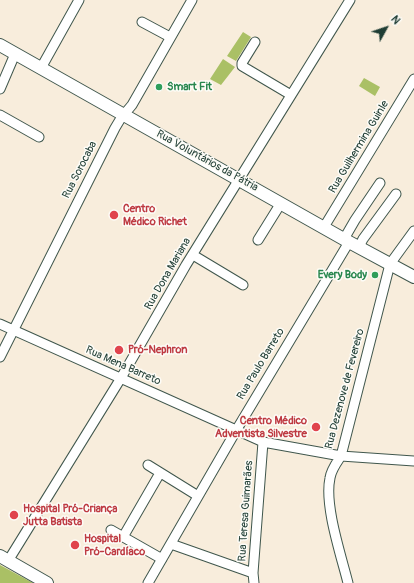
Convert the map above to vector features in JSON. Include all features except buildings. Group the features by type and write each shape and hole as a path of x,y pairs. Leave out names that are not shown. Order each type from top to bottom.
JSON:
{"main road":[{"name":"Rua Voluntários da Pátria","path":"0,45 324,228 354,241 390,264 414,277"},
{"path":"4,558 47,583"}],"street":[{"path":"41,68 79,0"},
{"name":"Rua Sorocaba","path":"0,357 120,118 132,105 192,0"},
{"name":"Rua Dona Mariana","path":"4,558 121,378 193,255 350,0"},
{"path":"142,22 170,37"},
{"path":"255,42 242,63 242,66 291,95"},
{"path":"0,88 15,54"},
{"name":"Rua Guilhermina Guinle","path":"324,228 414,79"},
{"path":"0,115 39,137"},
{"path":"350,227 380,183"},
{"path":"354,241 396,194"},
{"path":"258,240 281,203"},
{"path":"350,227 354,241"},
{"path":"350,227 354,241"},
{"name":"Rua Dezenove de Fevereiro","path":"348,583 330,507 328,487 330,476 341,456 390,264 414,231"},
{"name":"Rua Paulo Barreto","path":"148,583 237,429 354,241"},
{"path":"193,255 243,285"},
{"name":"Rua Mena Barreto","path":"0,324 264,442 341,456 414,461"},
{"name":"Rua Teresa Guimarães","path":"254,583 253,573 264,442"},
{"path":"148,465 198,496"},
{"path":"123,537 160,473"},
{"path":"111,530 162,559"},
{"path":"171,544 253,573"}],"green space":[{"path":"243,32 251,37 236,61 227,56"},
{"path":"223,59 235,67 221,85 210,79"},
{"path":"364,78 380,87 375,96 359,86"},
{"path":"0,565 33,583 0,583"}],"place":[{"name":"Smart Fit","path":"159,87"},
{"name":"Centro Médico Richet","path":"114,215"},
{"name":"Every Body","path":"375,275"},
{"name":"Pró-Nephron","path":"119,350"},
{"name":"Centro Médico Adventista Silvestre","path":"316,427"},
{"name":"Hospital Pró-Criança Jutta Batista","path":"14,515"},
{"name":"Hospital Pró-Cardíaco","path":"75,545"}]}
